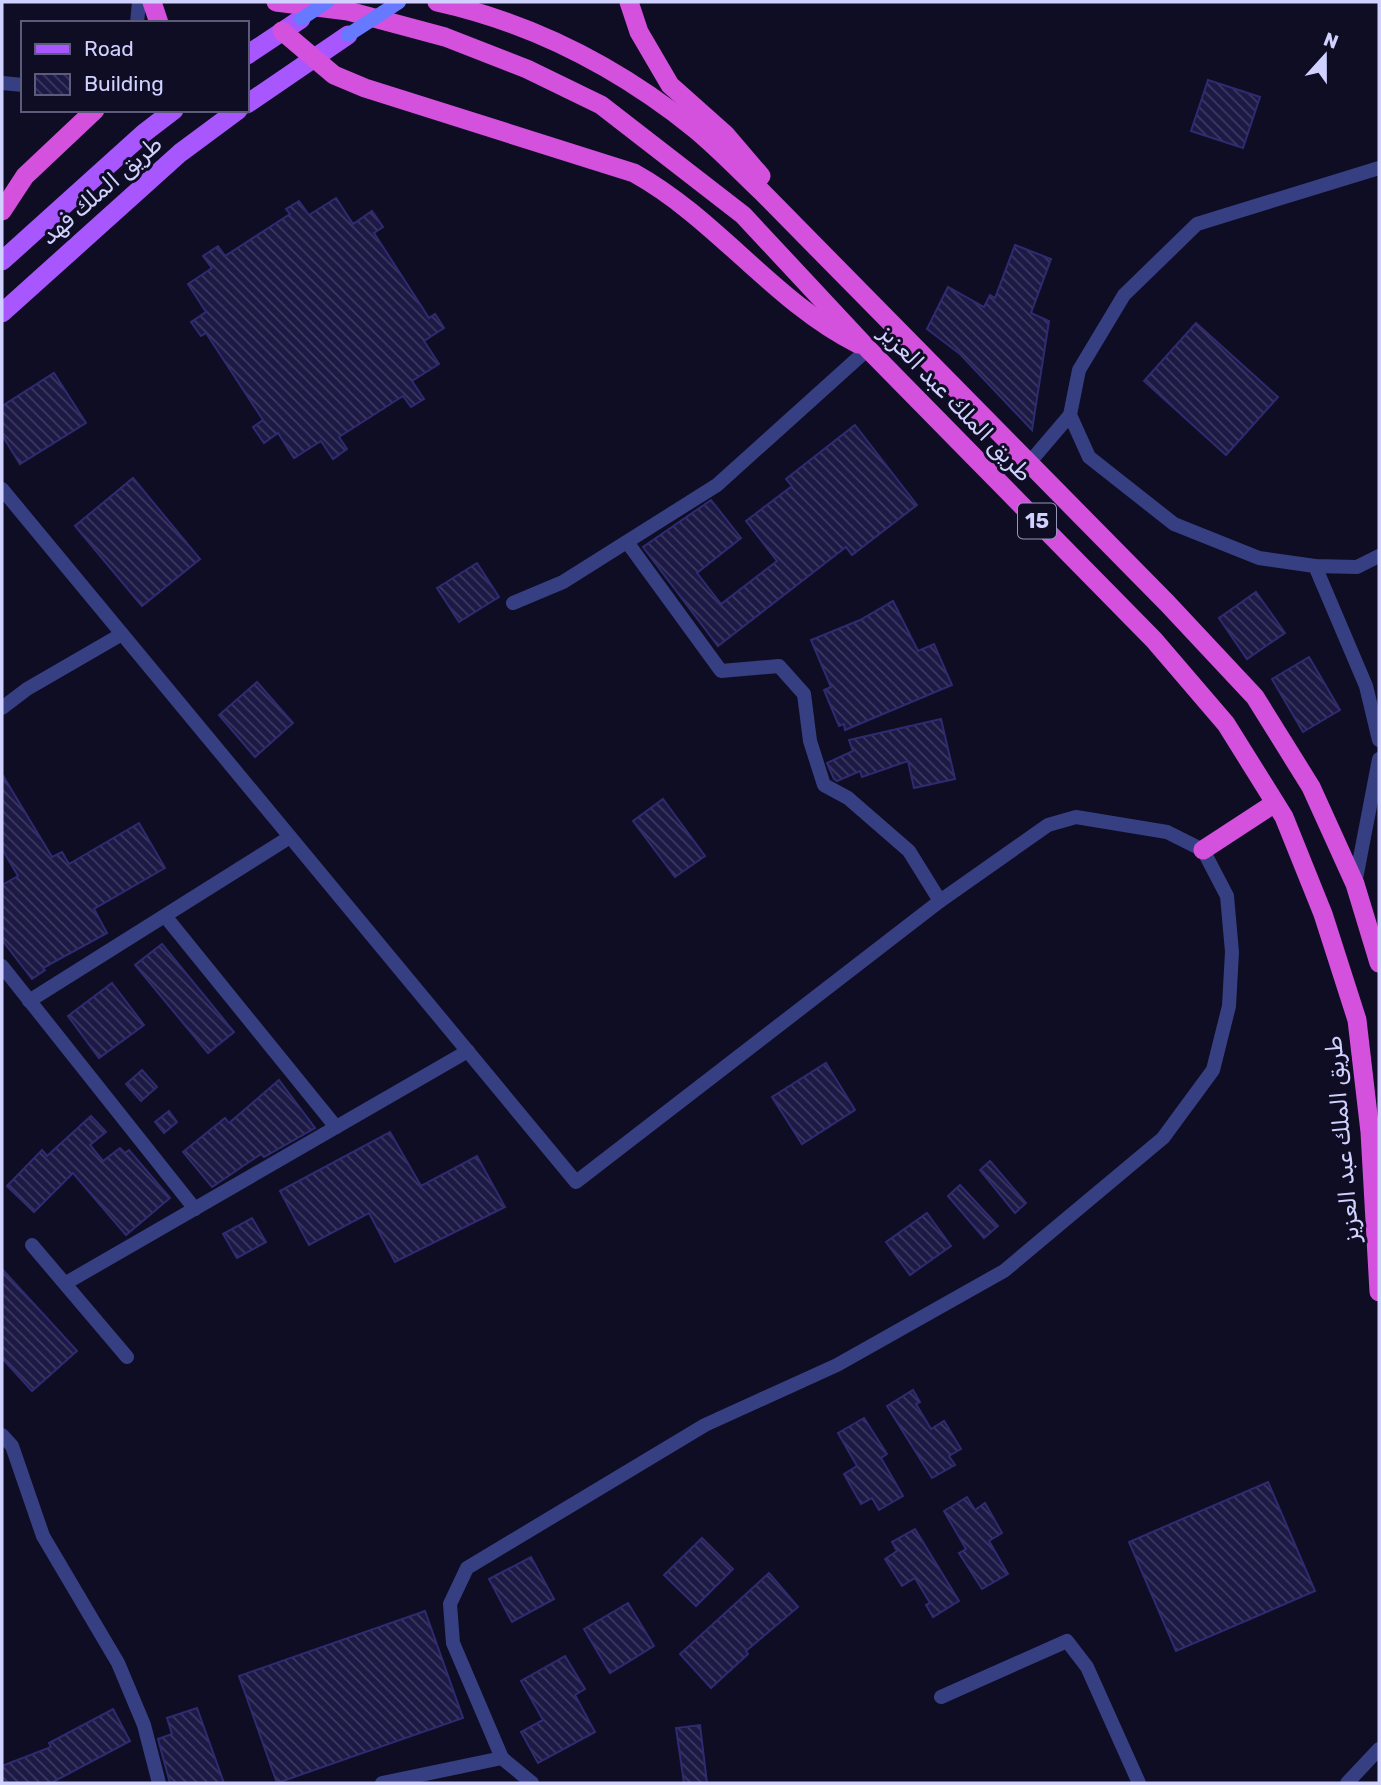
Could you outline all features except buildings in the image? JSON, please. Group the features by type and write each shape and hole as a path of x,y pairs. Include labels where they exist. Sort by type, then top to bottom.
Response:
{"highway":[{"path":"152,2 158,21"},
{"name":"طريق الملك عبد العزيز","path":"276,2 348,10 445,37 527,69 601,105 743,215 868,349 1154,639 1226,724 1275,803 1323,914 1357,1020 1370,1132 1379,1292"},
{"name":"طريق الملك عبد العزيز","path":"437,2 540,34 620,74 696,130 868,299 1029,463 1255,697 1311,787 1355,884 1379,963"},
{"path":"629,2 639,33 670,85 725,134 868,299"},
{"path":"282,31 334,75 365,88 634,173 669,192 823,327 868,349"},
{"path":"2,211 25,176 93,112"},
{"path":"1203,850 1275,803"}],"main road":[{"path":"248,54 327,2"},
{"path":"248,103 399,2"},
{"name":"طريق الملك فهد","path":"2,261 144,132 171,112"},
{"name":"طريق الملك فهد","path":"2,313 180,153 235,112"}],"street":[{"path":"137,21 139,2"},
{"path":"2,82 21,85"},
{"path":"1029,463 1069,415 1079,370 1124,295 1197,224 1379,168"},
{"path":"513,603 563,582 717,485 868,349"},
{"path":"1069,415 1089,457 1174,524 1259,558 1315,566 1357,567 1379,556"},
{"path":"2,489 576,1182 940,901 1048,825 1076,817 1167,832 1203,850 1227,896 1232,952 1229,1006 1213,1070 1163,1138 1004,1270 837,1365 705,1425 467,1568 450,1604 453,1643 502,1758 533,1783"},
{"path":"627,541 721,671 779,666 804,694 810,741 824,785 848,798 909,851 940,901"},
{"path":"1315,566 1366,686 1379,740"},
{"path":"2,708 27,689 122,634"},
{"path":"1355,884 1379,759"},
{"path":"29,1001 290,837"},
{"path":"165,916 336,1127"},
{"path":"2,966 195,1209"},
{"path":"66,1283 468,1051"},
{"path":"33,1245 127,1357"},
{"path":"2,1436 12,1446 43,1536 118,1663 144,1726 159,1783"},
{"path":"941,1697 1067,1641 1087,1667 1139,1783"},
{"path":"1347,1783 1379,1749"},
{"path":"382,1783 502,1758"}]}
